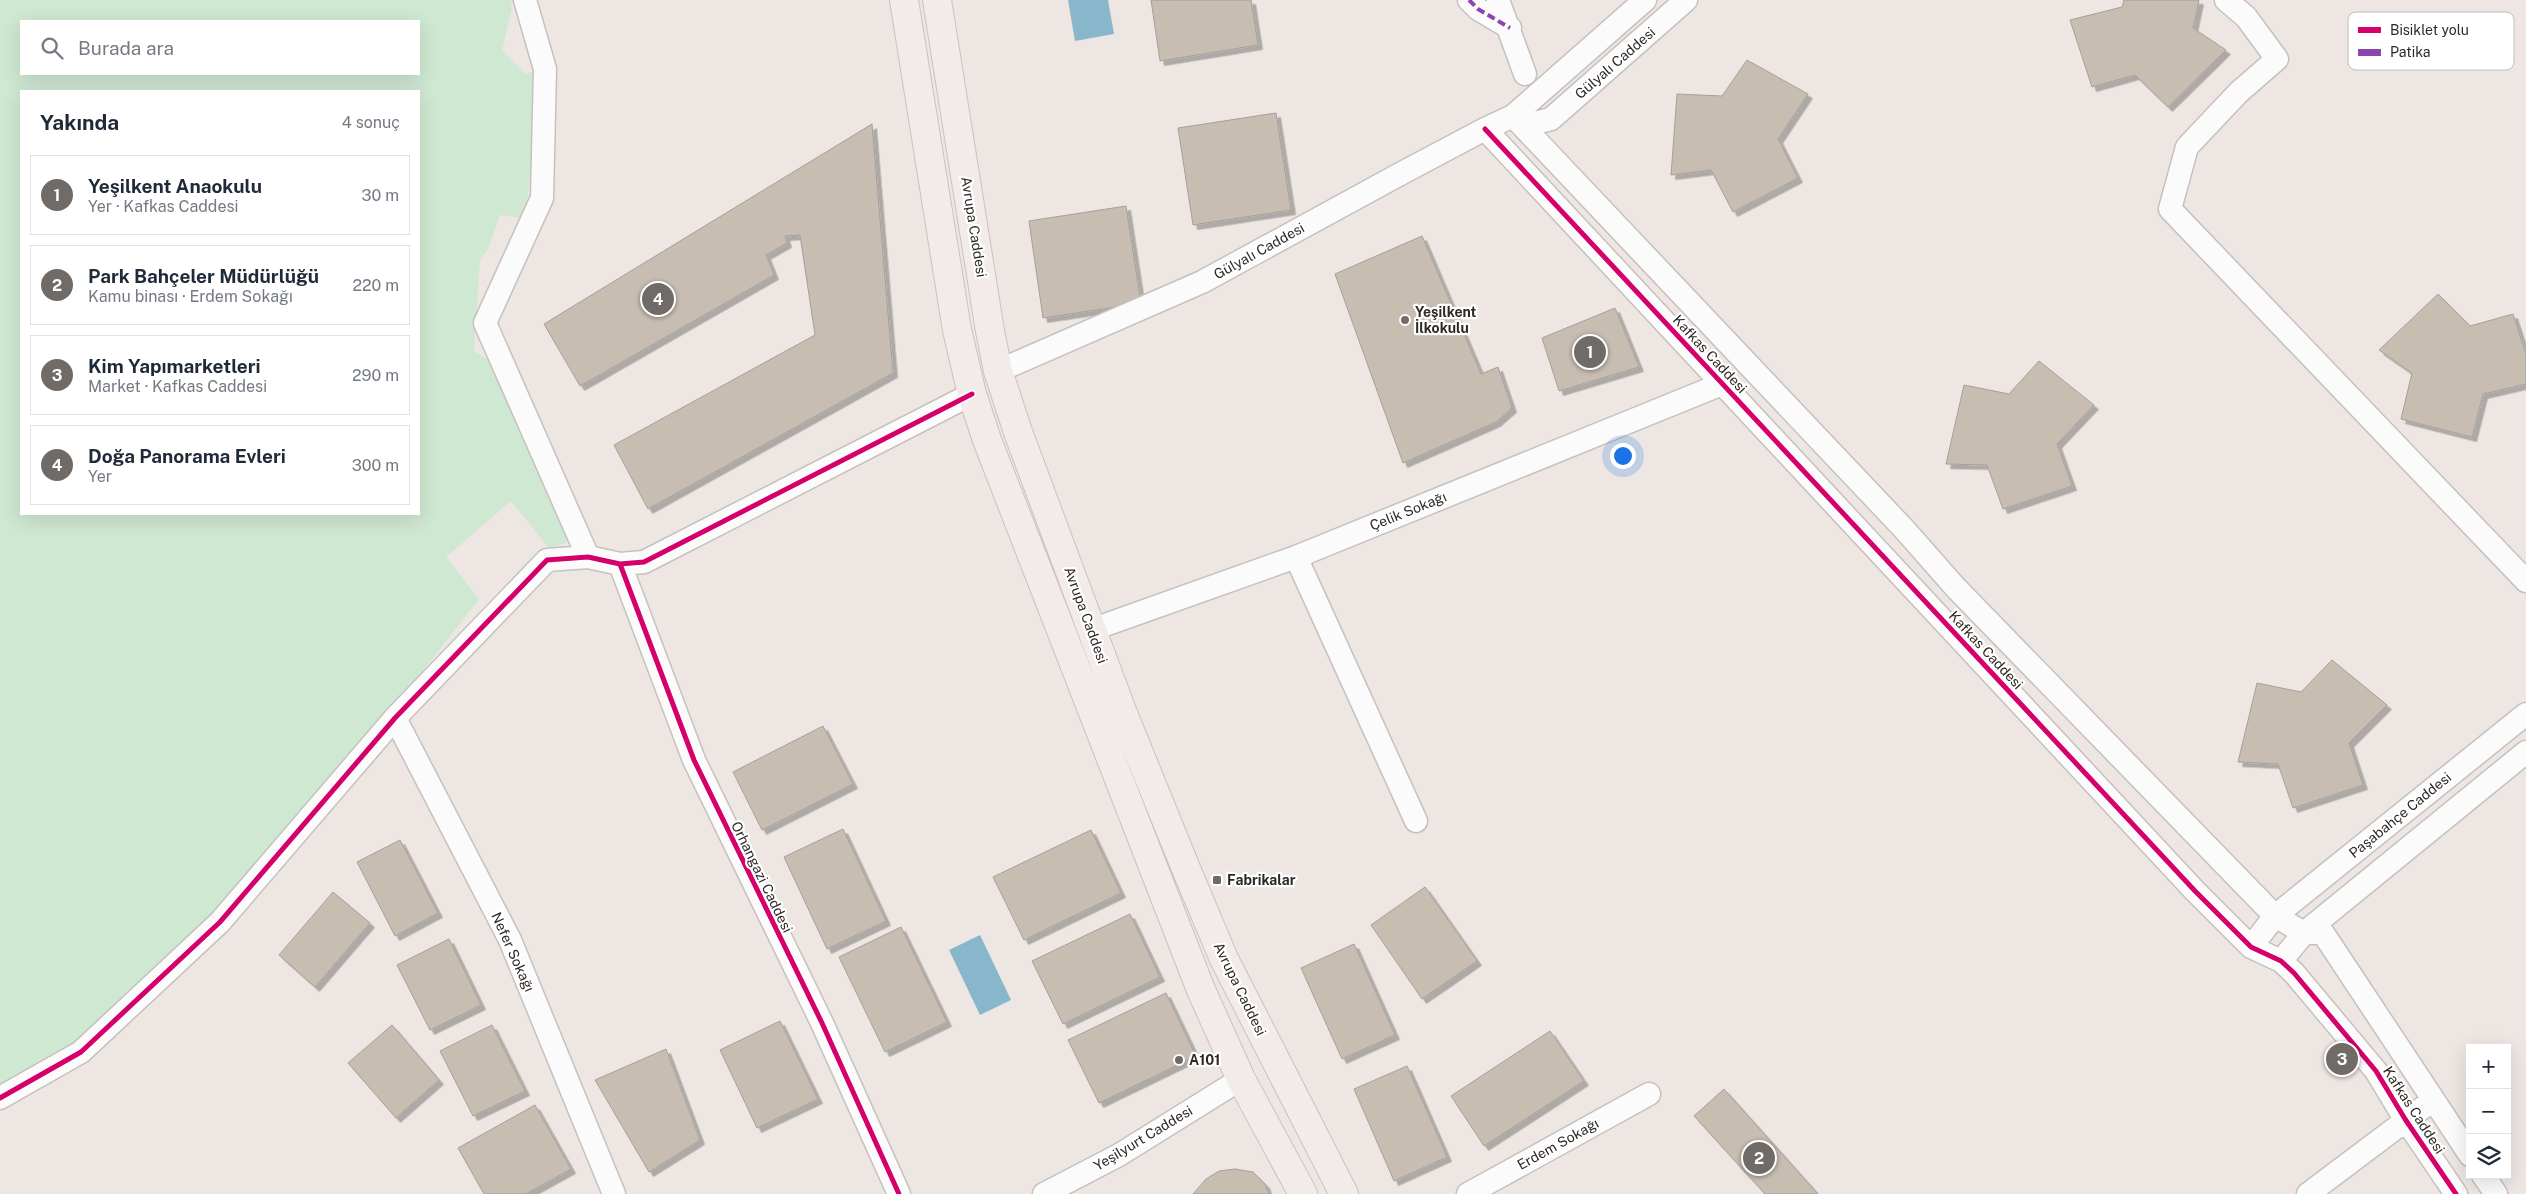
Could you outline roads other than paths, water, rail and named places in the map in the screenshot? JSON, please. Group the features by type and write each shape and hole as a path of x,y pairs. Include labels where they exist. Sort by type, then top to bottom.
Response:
{"main road":[{"name":"Avrupa Caddesi","path":"904,0 957,330 972,394 987,440 1201,990 1242,1078 1299,1189"},
{"name":"Avrupa Caddesi","path":"937,0 998,371 1018,432 1122,711 1224,959 1344,1194"}],"street":[{"path":"526,0 545,69 542,198 485,323 522,412 588,557"},
{"path":"1469,0 1478,9 1510,28"},
{"path":"1498,0 1510,28 1525,74"},
{"name":"Gülyalı Caddesi","path":"998,371 1202,282 1485,128 1513,116 1645,0"},
{"name":"Gülyalı Caddesi","path":"1513,116 1535,123 1551,119 1686,0"},
{"path":"2226,0 2246,17 2277,59 2239,92 2187,147 2170,209 2526,581"},
{"name":"Kafkas Caddesi","path":"1513,116 1904,530 1956,588 2275,916 2304,932 2323,933 2466,1149"},
{"name":"Kafkas Caddesi","path":"1485,128 1722,384 2250,947 2281,960 2294,973 2376,1071 2405,1119 2456,1194"},
{"name":"Çelik Sokağı","path":"1091,630 1296,557 1722,384"},
{"path":"0,1098 82,1052 220,922 395,718 547,560 588,557 620,564 644,562 671,550 972,394"},
{"path":"1296,557 1416,821"},
{"name":"Orhangazi Caddesi","path":"620,564 694,760 822,1022 899,1194"},
{"name":"Paşabahçe Caddesi","path":"2250,947 2275,916 2526,714"},
{"name":"Nefer Sokağı","path":"395,718 510,940 614,1194"},
{"path":"2281,960 2304,932 2526,752"},
{"name":"Yeşilyurt Caddesi","path":"1044,1194 1119,1154 1242,1078"},
{"name":"Erdem Sokağı","path":"1468,1194 1649,1094"},
{"path":"2308,1194 2405,1119 2433,1100"},
{"path":"2486,1179 2496,1194"}],"water":[{"path":"1068,0 1108,0 1114,34 1075,41"},
{"path":"980,935 1011,1000 980,1015 949,950"}],"place":[{"name":"Doğa Panorama Evleri","path":"658,299"},
{"name":"Yeşilkent İlkokulu","path":"1405,320"},
{"name":"Yeşilkent Anaokulu","path":"1590,352"},
{"name":"Fabrikalar","path":"1217,880"},
{"name":"Kim Yapımarketleri","path":"2342,1059"},
{"name":"A101","path":"1179,1060"},
{"name":"Park Bahçeler Müdürlüğü","path":"1759,1158"}]}
